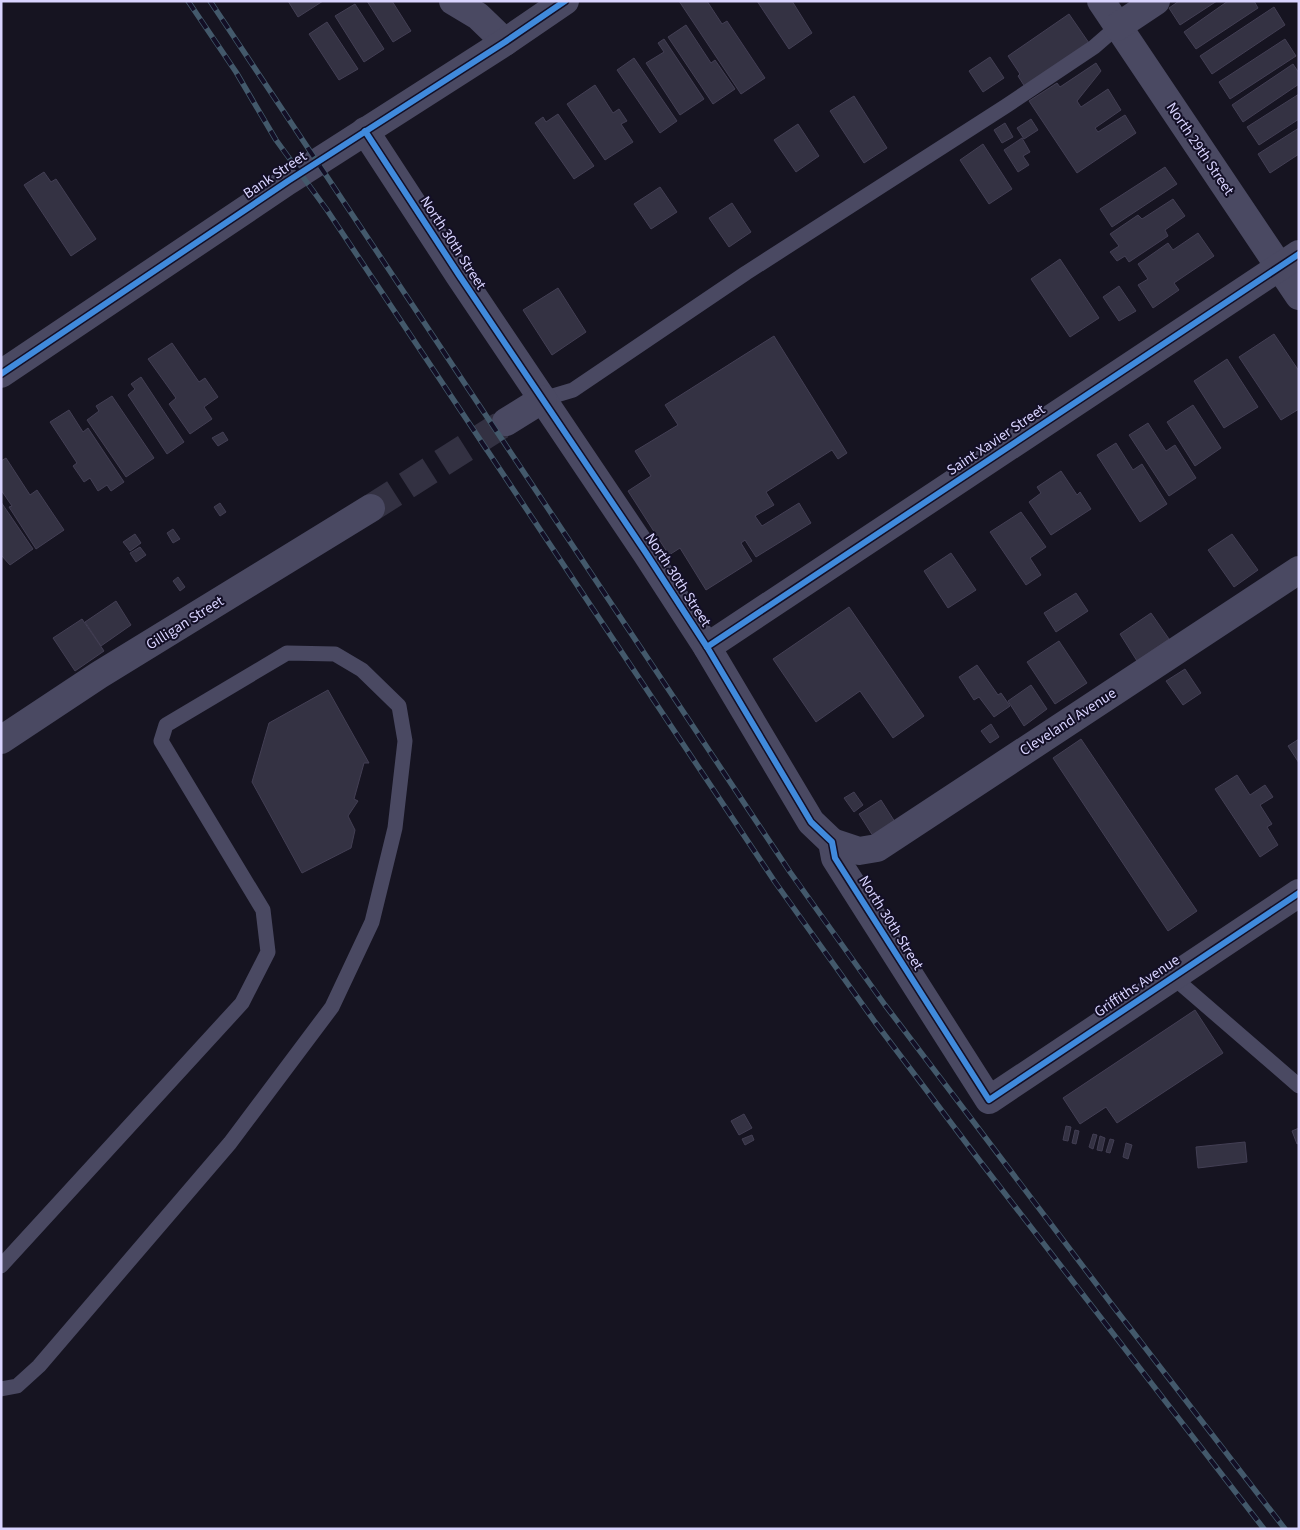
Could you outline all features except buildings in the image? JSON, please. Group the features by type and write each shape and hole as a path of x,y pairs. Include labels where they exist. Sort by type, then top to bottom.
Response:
{"street":[{"path":"453,1 478,16 505,42"},
{"name":"Bank Street","path":"1,374 288,181 505,42 565,1"},
{"name":"North 29th Street","path":"1101,1 1118,27 1289,260 1299,296"},
{"path":"1118,27 1156,1"},
{"name":"North 30th Street","path":"365,132 707,647 811,822 832,842 835,858 988,1100"},
{"name":"Saint Xavier Street","path":"707,647 1289,260"},
{"path":"506,422 543,399"},
{"name":"Gilligan Street","path":"1,740 99,676 371,508"},
{"name":"Cleveland Avenue","path":"832,842 859,851 877,848 1299,570"},
{"name":"Griffiths Avenue","path":"988,1100 1299,892"}],"lane":[{"path":"543,399 573,390 746,273 1006,106 1094,47 1118,27"},
{"path":"1,1266 242,1003 268,952 263,910 161,741 166,725 287,653 336,654 362,670 399,706 405,741 395,828 372,922 332,1007 230,1143 39,1366 17,1386 1,1389"},
{"path":"1173,977 1299,1086"}],"tunnel":[{"path":"371,508 506,422"}],"railway":[{"path":"188,1 236,72 276,140 327,210 775,882 875,1022 976,1156 1264,1529"},
{"path":"210,1 790,872 885,1005 1285,1529"}],"cycle path":[{"path":"1,374 288,181 505,42 565,1"},
{"path":"365,131 707,647 811,822 832,842 835,858 989,1100 1299,893"},
{"path":"707,647 1299,254"}]}
